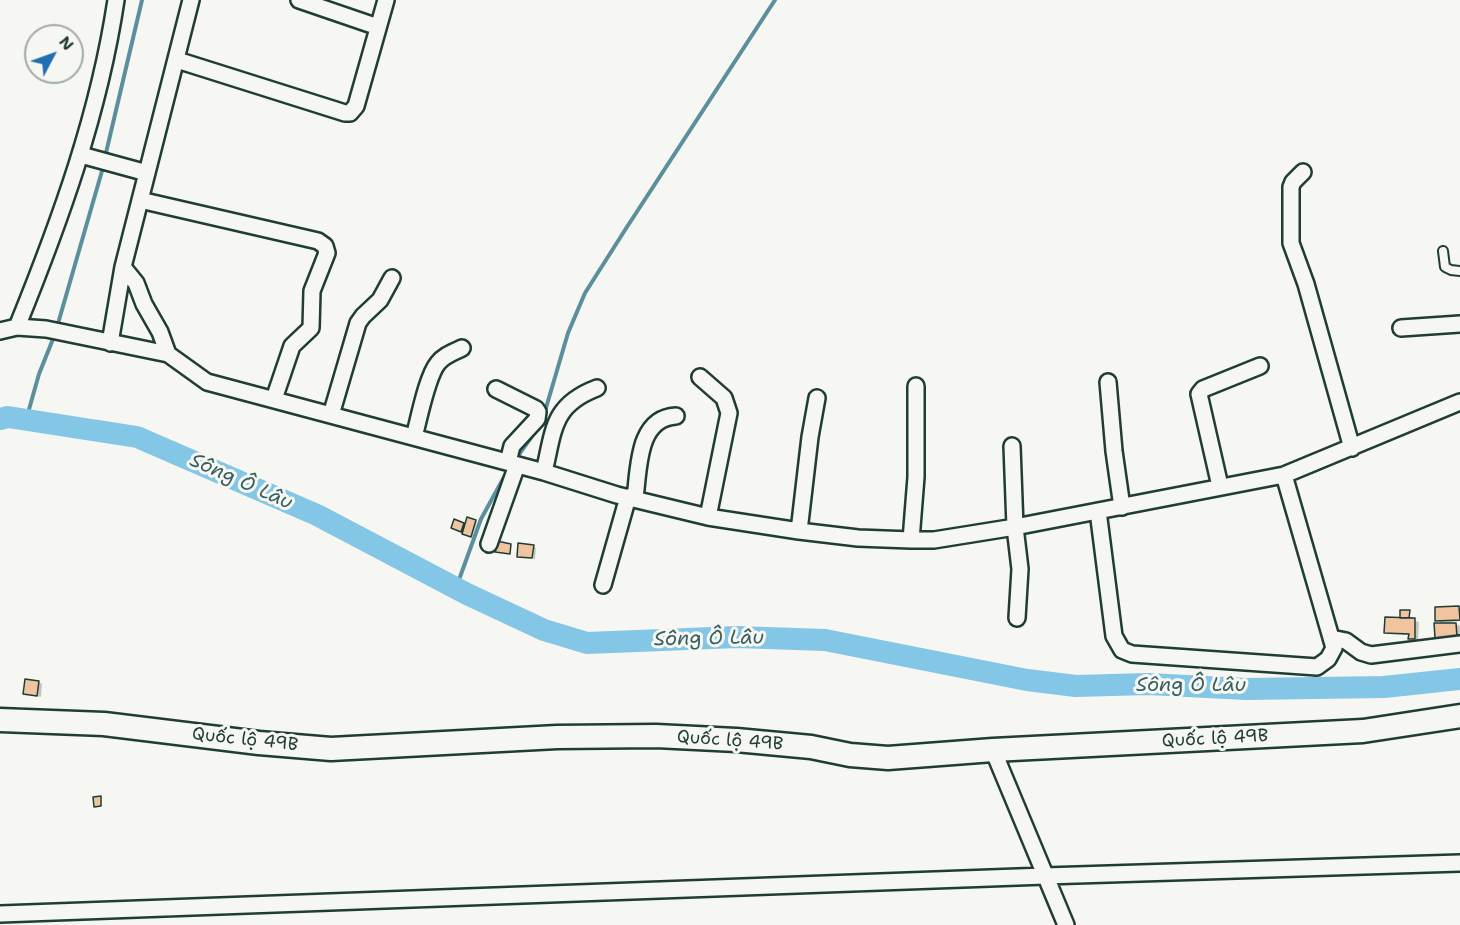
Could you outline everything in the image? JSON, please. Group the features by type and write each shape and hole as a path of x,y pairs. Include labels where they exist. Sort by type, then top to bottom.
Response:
{"main road":[{"name":"Quốc lộ 49B","path":"0,720 104,724 259,743 331,749 557,737 656,736 812,747 850,755 888,758 993,750 1363,731 1460,716"}],"street":[{"path":"17,327 87,157 116,0"},
{"path":"110,343 123,267 191,0"},
{"path":"299,0 378,27"},
{"path":"177,60 350,113 356,106 386,0"},
{"path":"87,157 147,173"},
{"path":"1303,172 1291,187 1291,243 1306,284 1352,448"},
{"path":"140,200 318,241 325,246 327,253 312,291 311,328 292,346 274,399"},
{"path":"123,267 135,283 160,332 168,354"},
{"path":"332,415 358,323 378,303 392,278"},
{"path":"1401,328 1460,324"},
{"path":"0,331 17,327 46,329 168,354 207,382 512,463 631,498 708,517 858,538 934,540 1122,507 1284,475 1460,402"},
{"path":"414,437 437,363 462,348"},
{"path":"1220,486 1198,394 1203,388 1260,366"},
{"path":"700,377 723,398 729,413 708,517"},
{"path":"1108,382 1122,507"},
{"path":"911,540 916,477 916,386"},
{"path":"544,472 562,411 576,397 597,388"},
{"path":"489,544 512,463 512,446 537,419 538,412 496,389"},
{"path":"799,531 817,398"},
{"path":"603,585 631,498 646,434 659,420 676,416"},
{"path":"1012,446 1020,569 1017,618"},
{"path":"1098,511 1114,636 1117,644 1127,652 1317,667 1332,654 1334,648 1284,475"},
{"path":"1331,638 1346,641 1361,652 1371,655 1460,645"},
{"path":"993,750 1066,925"},
{"path":"0,914 1460,863"}],"lane":[{"path":"1443,251 1445,267 1460,271"}],"building":[{"path":"467,517 476,520 471,537 462,534"},
{"path":"454,519 464,523 461,532 451,528"},
{"path":"497,541 511,544 510,554 495,552"},
{"path":"518,543 534,545 532,558 517,557"},
{"path":"1459,606 1460,620 1435,621 1435,607"},
{"path":"1400,610 1410,610 1409,618 1400,618"},
{"path":"1385,617 1415,618 1415,639 1408,639 1409,634 1384,633"},
{"path":"1434,623 1456,623 1457,637 1435,638"},
{"path":"25,679 39,681 37,696 23,694"},
{"path":"101,796 101,806 94,807 93,797"}],"waterway":[{"path":"105,157 142,0"},
{"path":"543,418 568,333 585,293 775,0"},
{"path":"57,327 104,164"},
{"path":"26,420 39,374 55,334"},
{"name":"Sông Ô Lâu","path":"0,419 8,417 137,437 317,515 467,594 544,630 587,643 737,637 825,640 1027,680 1076,686 1148,684 1246,689 1384,687 1460,679"},
{"path":"515,460 535,432"},
{"path":"456,588 481,519 509,468"}]}
